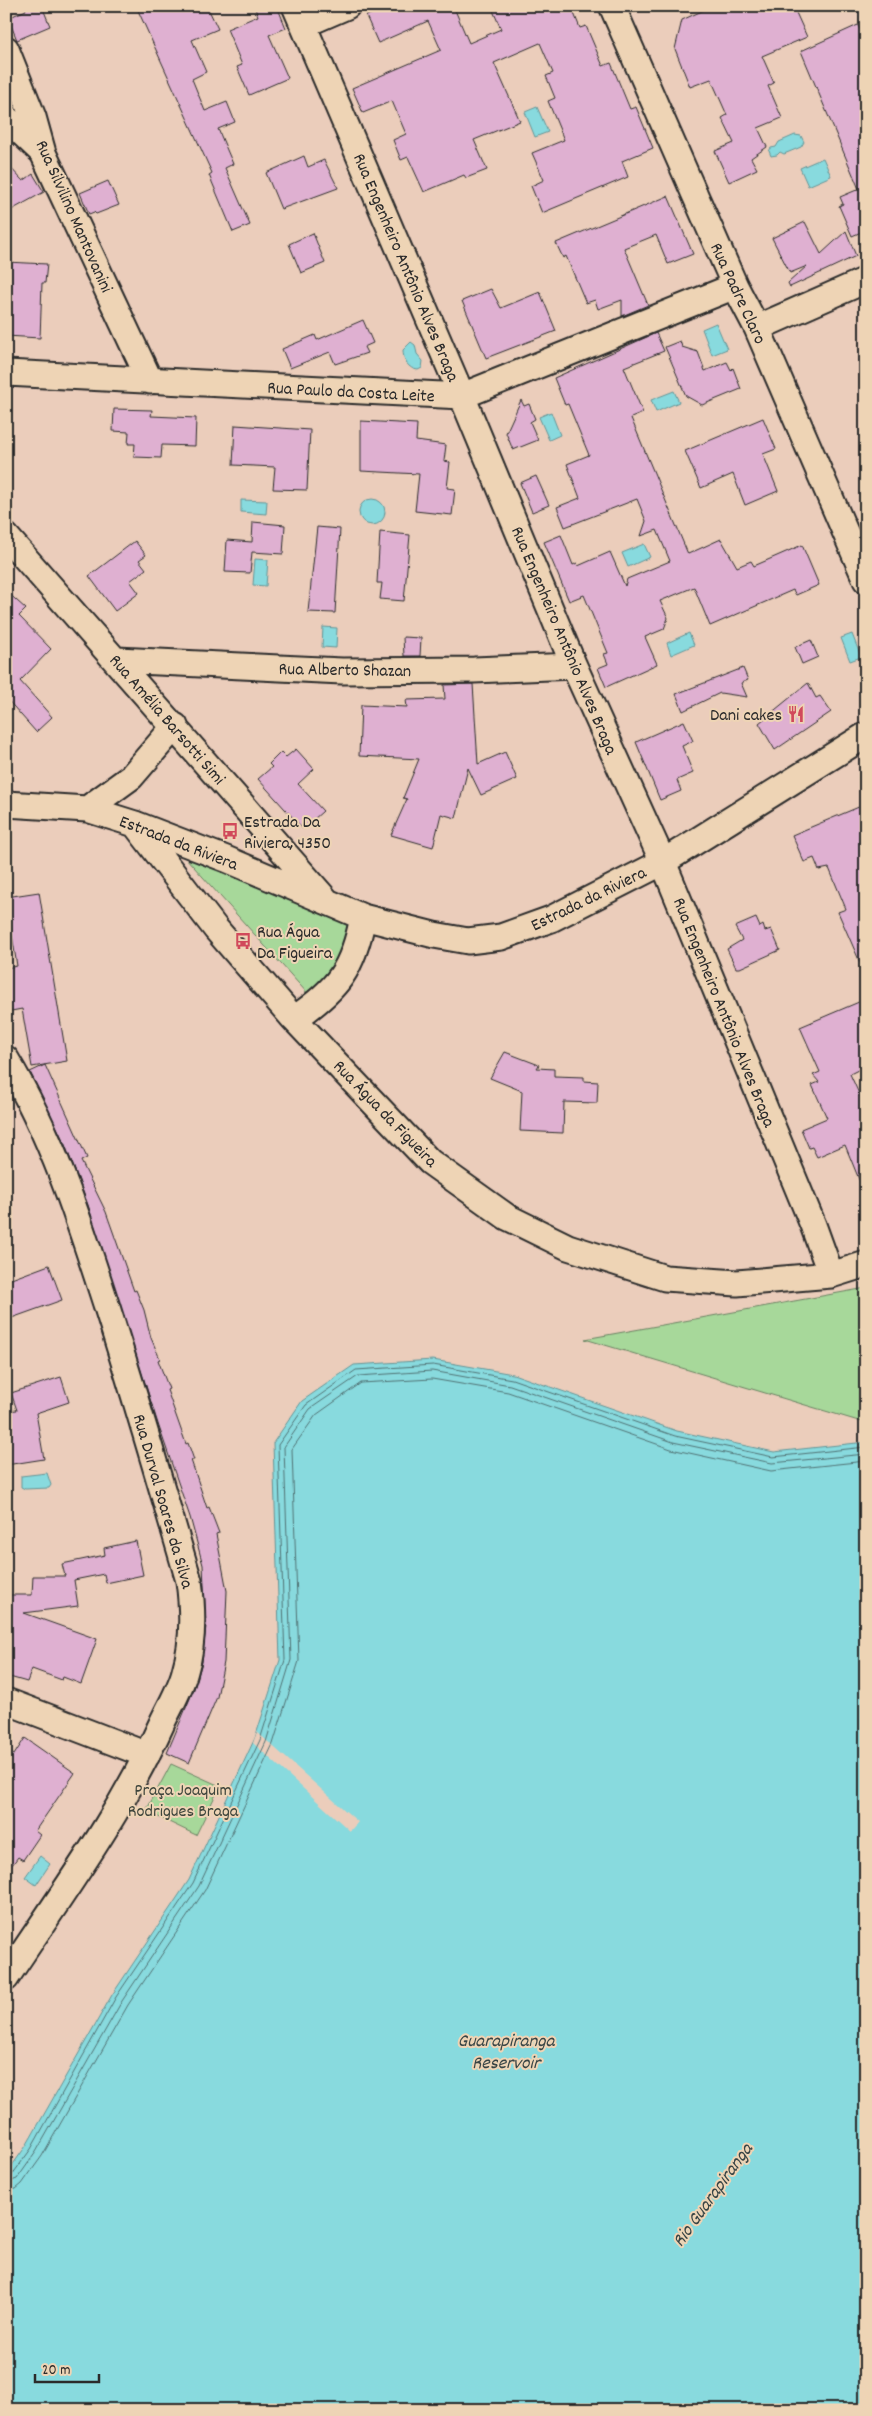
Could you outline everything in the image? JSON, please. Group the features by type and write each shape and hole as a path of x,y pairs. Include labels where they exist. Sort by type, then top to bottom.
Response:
{"street":[{"path":"299,15 347,6"},
{"name":"Rua Padre Claro","path":"612,6 734,286 757,328 866,580"},
{"name":"Rua Engenheiro Antônio Alves Braga","path":"299,15 462,396 574,666 663,862 809,1216 831,1275"},
{"name":"Rua Silvilino Mantovanini","path":"6,49 33,117 43,153 150,382"},
{"path":"6,118 43,153"},
{"path":"757,328 866,280"},
{"name":"Rua Paulo da Costa Leite","path":"6,372 150,382 462,396 734,286"},
{"name":"Rua Amélia Barsotti Simi","path":"6,536 175,726 328,903"},
{"name":"Rua Alberto Shazan","path":"117,660 342,671 474,670 574,666"},
{"name":"Estrada da Riviera","path":"87,809 131,777 175,726"},
{"name":"Estrada da Riviera","path":"6,804 87,809 135,824 226,859 363,917 434,936 468,941 501,937 552,919 663,862 866,735"},
{"name":"Rua Água da Figueira","path":"135,824 216,929 294,1019 430,1162 507,1217 568,1247 665,1278 737,1282 831,1275 866,1264"},
{"path":"294,1019 321,1001 343,975 357,946 363,917"},
{"name":"Rua Durval Soares da Silva","path":"6,1058 51,1146 72,1197 132,1388 189,1581 192,1619 185,1672 148,1754 110,1821 6,1978"},
{"path":"6,1702 148,1754"}],"green space":[{"path":"176,847 358,922 333,974 308,994"},
{"path":"866,1288 866,1421 862,1422 585,1339"},
{"name":"Praça Joaquim Rodrigues Braga","path":"171,1764 220,1786 196,1835 146,1811"}],"water":[{"path":"537,107 548,132 535,137 525,112"},
{"path":"795,135 801,136 804,142 801,147 784,154 780,152 777,155 771,156 769,151 771,148 776,147 779,142"},
{"path":"823,158 831,176 808,186 800,168"},
{"path":"716,323 727,349 712,355 702,329"},
{"path":"411,342 415,345 417,354 423,361 422,368 418,370 409,366 404,357 403,350"},
{"path":"674,391 679,402 656,412 651,400"},
{"path":"551,412 560,435 549,440 539,417"},
{"path":"372,499 381,503 385,512 381,521 372,525 363,521 359,512 363,503"},
{"path":"241,500 267,501 266,514 241,512"},
{"path":"644,544 650,557 628,567 622,553"},
{"path":"255,559 268,560 266,586 253,585"},
{"path":"323,627 337,628 336,648 322,647"},
{"path":"689,633 694,645 671,655 667,643"},
{"path":"852,634 861,657 850,661 841,638"},
{"name":"Guarapiranga Reservoir","path":"433,1360 513,1374 677,1431 774,1452 866,1442 866,2410 6,2410 6,2174 26,2146 112,1995 189,1880 255,1738 280,1660 273,1443 302,1401 354,1365"},
{"path":"47,1473 51,1485 49,1488 25,1489 21,1487 21,1476"},
{"path":"40,1856 50,1864 36,1885 25,1877"}],"pier":[{"path":"257,1732 358,1822 350,1831 253,1743"}],"building":[{"path":"24,6 42,6 50,26 17,40 8,18 26,10"},
{"path":"136,6 207,6 218,29 192,40 206,72 192,79 205,111 227,102 235,122 218,129 233,164 225,168 250,225 233,232 209,175 212,173"},
{"path":"254,6 277,6 286,28 269,35 288,78 249,95 237,67 242,65 227,29 258,16"},
{"path":"389,6 463,6 455,10 469,43 501,29 491,6 571,6 580,28 586,26 603,66 611,63 630,109 636,107 653,148 622,161 628,177 542,213 531,186 544,180 532,153 564,140 548,101 555,98 546,76 553,73 540,43 494,63 520,121 474,140 487,170 466,178 464,175 424,192 408,157 401,160 393,140 406,134 392,101 363,113 352,88 441,50 428,21 378,43 366,16"},
{"path":"713,6 793,6 807,37 762,56 774,83 768,86 782,118 758,128 767,147 751,158 757,169 729,182 715,151 734,143 722,118 727,115 711,79 690,87 675,49 682,20"},
{"path":"858,25 866,43 866,88 861,91 866,103 866,230 852,236 839,206 843,204 840,197 859,189 801,51"},
{"path":"304,156 308,167 324,160 338,188 281,209 266,173"},
{"path":"6,163 23,181 33,174 44,192 6,213"},
{"path":"108,181 119,205 96,214 94,212 89,214 80,193"},
{"path":"668,196 693,254 668,264 656,235 624,248 648,305 622,316 622,300 598,309 595,300 586,303 566,256 563,258 556,243"},
{"path":"805,222 821,254 846,231 856,256 790,287 788,283 807,266 790,273 772,238"},
{"path":"313,233 325,263 301,273 289,244"},
{"path":"6,262 47,264 45,283 42,283 40,338 6,336"},
{"path":"491,289 501,308 540,292 556,331 486,358 462,301"},
{"path":"363,320 373,343 364,347 367,353 335,364 330,352 290,368 282,349 315,335 317,340"},
{"path":"656,333 664,351 624,367 643,413 631,418 688,554 721,539 737,567 751,561 754,566 802,545 819,585 796,595 793,590 710,626 694,587 660,601 668,618 664,629 645,637 657,664 606,687 598,668 608,664 604,654 608,653 584,595 569,601 544,542 561,535 573,565 577,563 578,566 610,552 625,586 627,579 670,561 657,530 641,536 646,521 637,499 565,527 557,507 580,498 567,464 589,455 568,404 565,405 554,378"},
{"path":"680,341 682,347 698,352 705,371 727,362 731,370 733,368 741,389 702,405 686,396 665,347"},
{"path":"521,400 524,406 529,404 535,419 530,422 538,440 513,450 506,433"},
{"path":"114,409 152,410 151,416 196,418 195,446 162,445 161,458 134,457 135,444 128,444 129,432 113,431"},
{"path":"763,418 776,449 763,454 778,491 745,505 733,474 701,488 685,451"},
{"path":"361,421 417,424 416,441 446,445 444,461 450,462 447,488 455,489 452,515 415,511 419,474 361,471"},
{"path":"235,425 310,430 307,490 273,489 275,467 233,465"},
{"path":"536,476 549,505 532,512 520,483"},
{"path":"253,522 285,525 283,554 252,552 250,573 225,572 227,540 252,542"},
{"path":"317,527 340,529 335,613 308,612"},
{"path":"380,532 410,535 404,601 380,599 382,583 377,583"},
{"path":"135,541 146,555 139,560 146,569 130,581 139,593 115,611 89,576"},
{"path":"6,591 26,609 19,616 51,649 20,681 52,717 36,732 6,698"},
{"path":"403,637 421,638 420,656 404,656"},
{"path":"811,640 818,657 802,664 795,647"},
{"path":"743,668 748,680 741,683 747,697 720,693 683,711 676,694"},
{"path":"808,683 816,698 820,696 831,712 775,750 759,723"},
{"path":"473,684 478,764 505,752 517,779 481,795 468,768 456,818 441,814 433,847 391,835 407,799 403,798 419,759 359,756 361,705 407,707 406,700 445,699 444,685"},
{"path":"684,721 693,741 682,746 693,773 677,780 681,791 660,800 636,742"},
{"path":"296,749 314,769 298,784 323,811 303,829 258,779 272,767 269,764 281,752 286,757"},
{"path":"866,804 866,976 838,912 846,909 829,868 819,870 814,858 804,862 792,835"},
{"path":"39,892 67,1061 32,1067 22,1009 6,1012 6,968 17,966 6,897"},
{"path":"756,918 760,927 763,925 765,931 771,929 780,950 740,968 736,968 727,949 742,940 735,927"},
{"path":"866,999 866,1066 850,1074 866,1109 865,1194 845,1145 817,1157 812,1147 809,1148 801,1129 827,1118 812,1085 819,1082 813,1075 820,1072 800,1027"},
{"path":"505,1052 539,1065 537,1068 554,1069 554,1076 584,1077 584,1081 598,1082 597,1103 564,1102 563,1133 520,1131 522,1091 490,1078"},
{"path":"45,1065 87,1158 81,1161 106,1212 134,1291 136,1290 144,1310 151,1338 169,1389 167,1390 186,1444 188,1443 194,1460 191,1460 207,1508 209,1507 219,1533 216,1534 227,1591 224,1662 217,1697 189,1763 167,1753 194,1689 202,1662 206,1626 203,1565 190,1517 88,1205 64,1142 30,1072"},
{"path":"49,1265 62,1300 6,1320 6,1281"},
{"path":"61,1377 69,1402 36,1413 44,1459 6,1465 6,1411 17,1410 11,1393"},
{"path":"136,1541 143,1575 106,1583 104,1574 74,1580 78,1606 24,1613 97,1639 81,1684 63,1677 62,1680 32,1669 27,1682 6,1676 6,1595 32,1595 33,1576 65,1576 62,1564 105,1555 104,1548"},
{"path":"25,1738 75,1773 35,1831 40,1835 23,1860 18,1857 6,1873 6,1750 14,1755"}],"place":[{"name":"Dani cakes","path":"796,714"},
{"name":"Estrada Da Riviera, 4350","path":"230,831"},
{"name":"Rua Água Da Figueira","path":"243,941"}],"water label":[{"name":"Rio Guarapiranga","path":"711,2194"}]}
